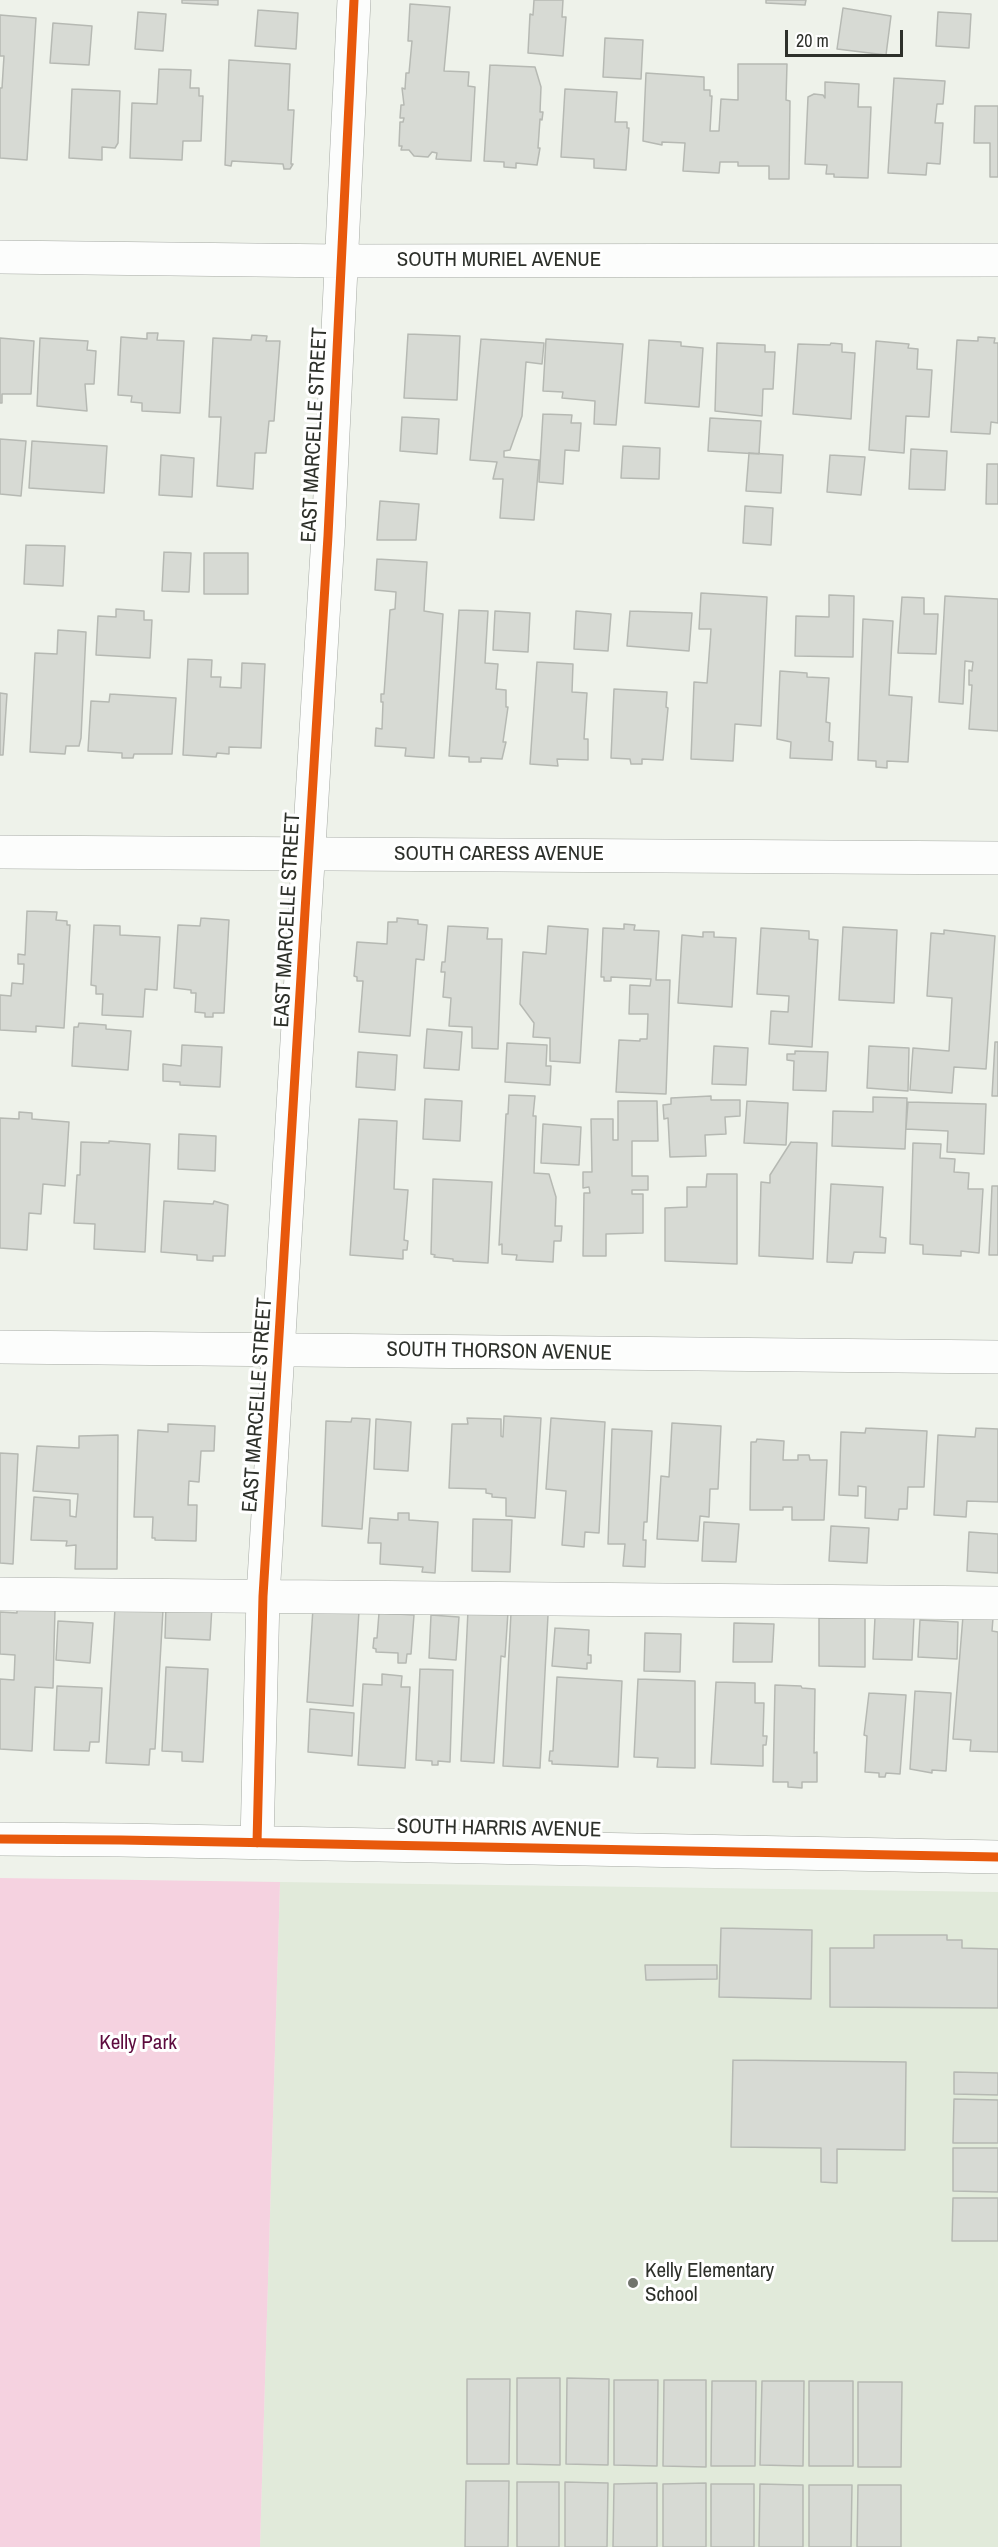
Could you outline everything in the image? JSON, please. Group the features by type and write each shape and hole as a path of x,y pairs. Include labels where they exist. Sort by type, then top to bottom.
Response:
{"street":[{"name":"EAST MARCELLE STREET","path":"257,1843 264,1596 328,548 354,0"},
{"name":"SOUTH MURIEL AVENUE","path":"0,257 340,261 998,260"},
{"name":"SOUTH CARESS AVENUE","path":"0,852 998,858"},
{"name":"SOUTH THORSON AVENUE","path":"0,1347 998,1357"},
{"path":"0,1594 998,1603"},
{"name":"SOUTH HARRIS AVENUE","path":"0,1839 998,1857"}],"shaded area":[{"name":"Kelly Elementary School","path":"280,1882 998,1892 998,2547 260,2547"}],"green space":[{"name":"Kelly Park","path":"0,1878 280,1882 260,2547 0,2547"}],"building":[{"path":"182,0 218,0 218,5 182,3"},
{"path":"534,0 563,0 562,17 566,17 563,56 528,53 530,14 533,15"},
{"path":"766,0 806,0 805,5 766,3"},
{"path":"410,4 450,7 444,71 469,72 468,86 475,87 471,161 436,159 437,153 432,152 428,157 414,156 409,150 401,150 402,146 399,146 400,122 403,122 404,118 400,118 401,105 404,105 402,88 405,89 406,73 409,73 412,41 408,41"},
{"path":"843,8 891,16 886,55 837,49"},
{"path":"258,10 298,13 296,49 255,46"},
{"path":"138,12 166,14 163,51 135,49"},
{"path":"938,12 971,14 969,48 936,46"},
{"path":"0,15 36,18 27,160 0,158 0,88 2,88 4,56 0,56"},
{"path":"53,23 92,26 89,65 50,63"},
{"path":"605,38 643,40 641,79 603,77"},
{"path":"229,60 290,64 288,110 294,110 291,164 293,164 290,169 284,169 283,164 232,161 231,166 225,165"},
{"path":"738,64 787,64 786,100 790,101 789,179 769,179 769,166 738,166 738,162 720,162 719,173 683,171 685,143 662,142 662,145 643,141 646,73 704,77 704,90 710,90 710,96 712,96 710,131 719,131 721,99 738,100"},
{"path":"490,65 535,67 541,87 540,112 543,112 542,120 540,119 538,148 540,148 537,165 516,163 516,168 504,167 504,162 484,161"},
{"path":"159,69 191,70 190,88 199,88 199,96 203,96 201,141 183,141 182,160 130,158 132,103 157,104"},
{"path":"894,78 945,81 943,104 937,104 935,123 943,123 940,164 927,163 926,175 888,173"},
{"path":"825,82 859,84 858,107 871,107 868,178 834,177 834,174 826,174 827,165 805,164 808,97 814,94 823,95 825,98"},
{"path":"72,89 120,91 118,143 115,148 102,147 102,160 69,158"},
{"path":"565,89 617,92 615,122 627,122 627,128 629,128 626,170 594,168 594,159 561,157"},
{"path":"975,106 998,106 998,177 990,177 990,143 974,143"},
{"path":"147,333 158,333 157,340 184,341 180,413 142,411 142,403 131,402 132,396 118,395 121,337 147,339"},
{"path":"408,334 460,336 457,400 404,398"},
{"path":"252,335 267,336 266,341 280,341 274,421 269,421 266,453 255,453 253,489 217,486 221,417 209,417 213,338 251,340"},
{"path":"978,337 995,338 994,343 998,343 998,423 991,422 990,434 951,432 957,340 978,341"},
{"path":"0,338 34,341 31,394 2,394 2,403 0,403"},
{"path":"40,338 88,341 87,350 96,351 94,384 85,384 87,411 37,406"},
{"path":"481,339 544,343 542,364 526,362 522,416 510,450 504,451 504,457 539,460 534,520 500,518 503,479 493,479 497,462 470,460"},
{"path":"546,339 623,344 616,425 594,424 595,401 562,398 563,392 543,391"},
{"path":"649,340 681,342 681,346 703,348 699,407 645,403"},
{"path":"876,341 909,344 908,348 918,349 917,369 932,370 929,417 906,416 904,453 869,450"},
{"path":"717,343 765,345 765,352 775,352 773,389 763,389 762,416 715,411"},
{"path":"831,343 842,344 842,352 855,353 851,419 793,414 798,344 830,345"},
{"path":"543,414 572,415 571,423 581,423 579,451 565,450 563,484 539,482"},
{"path":"402,417 439,419 437,454 400,451"},
{"path":"710,418 761,421 759,454 708,451"},
{"path":"0,439 26,441 21,496 0,494"},
{"path":"32,441 107,446 104,493 29,488"},
{"path":"623,446 660,448 659,479 621,478"},
{"path":"911,449 947,451 945,490 909,489"},
{"path":"749,453 783,455 781,493 746,491"},
{"path":"161,455 194,458 192,497 159,495"},
{"path":"830,455 865,457 861,495 827,492"},
{"path":"987,464 998,464 998,504 986,504"},
{"path":"380,501 419,504 416,540 377,540"},
{"path":"745,506 773,508 771,545 743,543"},
{"path":"26,545 65,546 63,586 24,584"},
{"path":"164,552 191,553 189,592 162,591"},
{"path":"204,553 248,553 248,594 204,594"},
{"path":"377,559 427,562 424,611 443,614 434,758 405,756 406,748 375,746 376,728 382,729 381,694 384,694 390,610 395,609 396,592 375,590"},
{"path":"701,593 767,597 761,726 735,724 733,761 691,759 694,682 707,683 711,629 699,629"},
{"path":"829,595 854,596 853,657 795,656 796,616 829,617"},
{"path":"945,596 998,599 998,731 969,729 972,685 969,685 969,670 972,671 973,662 965,661 963,704 939,702"},
{"path":"902,597 924,598 924,614 938,614 936,654 898,653"},
{"path":"116,609 144,611 144,620 152,620 150,658 96,655 98,616 116,617"},
{"path":"459,610 488,611 485,663 498,664 496,689 506,690 506,707 508,707 503,742 506,742 502,759 481,758 481,762 469,762 469,757 449,756"},
{"path":"495,611 530,613 528,652 493,650"},
{"path":"576,611 611,614 608,651 574,649"},
{"path":"630,611 692,613 689,651 627,646"},
{"path":"863,619 893,621 889,695 912,697 908,762 887,761 887,768 876,767 876,761 858,760"},
{"path":"58,630 86,632 81,738 79,746 66,746 65,754 30,752 35,653 57,654"},
{"path":"188,659 212,660 211,677 221,677 220,687 241,688 242,663 265,664 261,748 229,747 229,754 217,753 216,757 183,755"},
{"path":"537,662 573,664 572,692 587,693 584,739 588,739 588,760 557,759 558,766 530,764"},
{"path":"780,671 807,673 807,677 829,678 826,722 830,723 829,741 833,742 832,760 790,758 791,742 777,739"},
{"path":"614,689 667,692 666,707 668,708 663,760 642,759 642,764 631,764 630,759 611,758"},
{"path":"0,693 7,694 3,755 0,755"},
{"path":"110,694 176,698 172,754 134,754 133,758 122,758 122,753 88,751 91,701 109,702"},
{"path":"27,911 57,912 56,920 67,921 67,925 70,925 64,1028 36,1026 36,1032 0,1030 0,995 11,996 12,983 23,984 24,964 18,964 18,954 25,955"},
{"path":"201,918 229,920 224,1013 213,1013 213,1017 205,1017 205,1013 195,1012 196,993 191,993 191,990 174,988 178,925 200,926"},
{"path":"397,918 418,920 418,924 427,925 424,960 416,959 410,1036 359,1032 363,981 357,981 357,977 354,976 357,942 387,944 388,922 397,922"},
{"path":"624,924 635,925 634,930 659,931 656,980 670,980 666,1094 616,1092 619,1040 647,1039 648,1014 629,1014 630,985 650,986 651,979 611,977 611,981 604,981 604,977 601,977 603,928 624,929"},
{"path":"94,925 120,926 120,935 160,937 157,990 145,989 143,1017 102,1015 103,994 96,994 96,986 91,985"},
{"path":"448,926 488,928 487,939 502,939 498,1049 472,1048 472,1027 449,1026 451,998 443,997 445,972 441,972 442,962 445,962"},
{"path":"548,926 588,929 580,1063 550,1061 550,1038 533,1037 534,1023 520,1004 523,952 546,954"},
{"path":"843,927 897,930 894,1003 839,1000"},
{"path":"761,928 809,931 809,939 818,940 812,1047 769,1044 771,1011 788,1012 789,996 757,994"},
{"path":"944,930 995,936 986,1069 954,1067 952,1093 910,1090 913,1048 949,1051 952,998 927,996 931,933 944,934"},
{"path":"703,932 714,932 714,937 736,938 732,1007 678,1003 682,935 703,937"},
{"path":"79,1023 106,1025 106,1029 131,1031 128,1070 72,1066 74,1027 78,1027"},
{"path":"427,1029 462,1032 459,1070 424,1068"},
{"path":"995,1042 998,1042 998,1096 992,1096"},
{"path":"507,1043 547,1045 546,1066 551,1066 550,1085 505,1082"},
{"path":"182,1045 222,1047 220,1087 180,1085 180,1082 163,1081 163,1064 181,1066"},
{"path":"714,1046 748,1048 746,1085 712,1084"},
{"path":"869,1046 909,1048 908,1091 867,1088"},
{"path":"795,1051 828,1052 826,1091 793,1090 794,1061 787,1060 787,1054 795,1054"},
{"path":"358,1052 397,1055 395,1090 356,1087"},
{"path":"509,1095 535,1096 534,1173 549,1174 556,1197 555,1226 562,1226 561,1241 554,1241 553,1262 516,1260 517,1255 502,1254 502,1244 499,1245"},
{"path":"711,1096 711,1100 740,1100 740,1116 725,1117 726,1134 705,1135 706,1156 670,1157 668,1118 664,1119 663,1105 671,1104 671,1098"},
{"path":"873,1097 907,1098 905,1149 832,1146 833,1111 873,1112"},
{"path":"425,1099 462,1101 460,1141 423,1139"},
{"path":"618,1101 657,1101 658,1141 632,1141 632,1176 648,1176 648,1190 632,1190 632,1194 643,1194 643,1233 606,1234 606,1256 583,1256 584,1193 590,1193 589,1187 583,1188 583,1172 592,1172 591,1119 613,1119 613,1140 618,1140"},
{"path":"747,1101 788,1103 786,1145 744,1143"},
{"path":"908,1102 986,1104 984,1154 947,1152 948,1131 906,1129"},
{"path":"19,1112 32,1113 32,1119 69,1122 65,1186 43,1184 41,1214 29,1213 27,1250 0,1248 0,1118 19,1119"},
{"path":"359,1119 397,1121 394,1189 408,1190 404,1240 408,1241 407,1250 403,1250 403,1259 350,1255"},
{"path":"543,1124 581,1127 579,1165 541,1163"},
{"path":"179,1134 216,1136 215,1171 178,1169"},
{"path":"109,1141 150,1144 145,1252 94,1249 95,1224 74,1223 77,1175 80,1175 81,1142 109,1143"},
{"path":"791,1142 817,1143 813,1259 759,1256 761,1182 770,1183 770,1175"},
{"path":"913,1143 941,1144 940,1158 955,1159 954,1172 969,1173 968,1189 983,1189 979,1253 961,1251 961,1256 923,1254 923,1245 910,1244"},
{"path":"707,1174 737,1174 737,1264 665,1261 665,1208 687,1207 687,1187 706,1187"},
{"path":"433,1179 492,1182 488,1263 453,1261 453,1259 434,1257 435,1255 431,1254"},
{"path":"831,1184 883,1187 880,1237 886,1238 885,1253 854,1252 852,1263 827,1262"},
{"path":"992,1186 998,1186 998,1255 989,1255"},
{"path":"164,1201 213,1204 214,1201 228,1205 225,1256 213,1256 213,1261 197,1260 197,1255 161,1252"},
{"path":"504,1416 541,1418 535,1518 506,1516 506,1498 492,1497 492,1494 486,1493 486,1489 449,1488 452,1424 468,1424 467,1418 501,1419 501,1436 503,1437"},
{"path":"352,1418 370,1419 362,1529 322,1526 326,1421 351,1422"},
{"path":"551,1418 605,1422 599,1533 585,1532 584,1547 562,1545 566,1491 546,1489"},
{"path":"376,1419 411,1422 408,1471 374,1469"},
{"path":"672,1423 721,1426 718,1489 710,1489 709,1517 700,1516 698,1541 657,1539 661,1476 669,1477"},
{"path":"168,1424 215,1426 214,1451 201,1451 199,1482 189,1481 188,1505 197,1505 196,1541 155,1540 152,1538 153,1517 134,1517 138,1430 168,1432"},
{"path":"866,1428 927,1431 924,1487 908,1487 907,1509 899,1509 898,1520 865,1518 866,1487 858,1486 858,1496 839,1495 841,1432 865,1433"},
{"path":"976,1428 998,1429 998,1502 967,1501 966,1517 934,1515 938,1435 975,1437"},
{"path":"612,1429 652,1431 647,1522 644,1522 643,1540 646,1540 645,1567 623,1566 625,1544 608,1544"},
{"path":"118,1435 117,1569 75,1569 76,1545 66,1546 67,1541 31,1540 34,1497 70,1500 70,1516 76,1517 78,1494 33,1491 37,1446 79,1448 79,1436"},
{"path":"757,1439 784,1441 783,1460 798,1460 798,1455 809,1455 810,1460 827,1460 824,1520 792,1520 792,1507 783,1507 783,1510 750,1510 751,1442 756,1442"},
{"path":"0,1453 18,1454 13,1564 0,1563"},
{"path":"398,1513 409,1513 409,1520 438,1522 435,1573 422,1572 423,1567 380,1564 381,1543 368,1543 370,1518 398,1520"},
{"path":"473,1519 512,1520 510,1572 472,1571"},
{"path":"704,1522 739,1524 736,1562 702,1561"},
{"path":"831,1526 869,1528 867,1563 829,1561"},
{"path":"969,1532 998,1534 998,1573 967,1571"},
{"path":"166,1605 212,1606 210,1640 165,1638"},
{"path":"17,1607 55,1609 53,1688 35,1687 32,1751 0,1749 0,1679 14,1680 15,1655 0,1654 0,1612 17,1613"},
{"path":"115,1608 163,1610 155,1749 150,1749 149,1765 106,1763"},
{"path":"313,1608 359,1611 353,1706 307,1702"},
{"path":"468,1610 508,1612 505,1657 501,1656 494,1763 461,1761"},
{"path":"379,1613 414,1615 411,1654 407,1654 406,1663 398,1663 398,1653 376,1652 373,1648 374,1638 377,1638"},
{"path":"511,1613 548,1615 540,1768 503,1766"},
{"path":"431,1615 459,1617 456,1660 429,1658"},
{"path":"963,1616 993,1618 992,1631 998,1632 998,1752 970,1751 971,1740 953,1739"},
{"path":"875,1617 914,1618 912,1660 873,1659"},
{"path":"819,1618 865,1618 865,1667 819,1666"},
{"path":"920,1620 958,1622 957,1659 918,1657"},
{"path":"58,1621 93,1623 90,1663 56,1660"},
{"path":"734,1623 774,1624 772,1662 733,1662"},
{"path":"555,1628 589,1630 588,1655 591,1655 591,1663 587,1663 587,1669 552,1666"},
{"path":"645,1633 681,1634 680,1672 644,1671"},
{"path":"166,1667 208,1669 203,1762 182,1761 182,1752 162,1751"},
{"path":"420,1669 453,1670 450,1762 438,1761 438,1765 432,1765 432,1761 416,1760"},
{"path":"382,1674 402,1676 401,1687 410,1687 405,1768 358,1765 363,1684 382,1685"},
{"path":"557,1677 622,1681 618,1767 552,1764 552,1761 549,1761 550,1751 553,1751"},
{"path":"638,1679 695,1681 695,1768 657,1767 658,1758 634,1757"},
{"path":"716,1682 755,1683 755,1703 764,1703 763,1736 767,1736 766,1745 763,1745 763,1766 711,1764"},
{"path":"775,1685 815,1689 814,1753 817,1752 817,1782 802,1782 802,1788 788,1787 788,1782 773,1782"},
{"path":"57,1686 102,1688 99,1742 90,1742 89,1751 54,1750"},
{"path":"915,1691 951,1693 946,1771 932,1770 932,1773 910,1769"},
{"path":"869,1693 906,1695 900,1774 886,1773 885,1777 879,1777 879,1773 865,1772 867,1736 864,1735"},
{"path":"310,1709 354,1713 352,1756 308,1752"},
{"path":"721,1928 812,1930 811,1999 719,1997"},
{"path":"874,1935 947,1935 947,1940 962,1940 962,1948 998,1949 998,2008 830,2007 830,1948 874,1948"},
{"path":"645,1965 717,1965 717,1979 646,1980"},
{"path":"733,2060 906,2062 905,2150 837,2149 837,2183 821,2182 821,2148 731,2147"},
{"path":"954,2072 998,2073 998,2095 954,2094"},
{"path":"954,2099 998,2100 998,2143 953,2143"},
{"path":"953,2148 998,2148 998,2192 953,2191"},
{"path":"953,2198 998,2198 998,2241 952,2241"},
{"path":"517,2378 560,2378 560,2465 517,2464"},
{"path":"567,2378 609,2379 608,2465 566,2464"},
{"path":"467,2379 510,2379 509,2464 467,2464"},
{"path":"614,2380 658,2380 657,2466 614,2465"},
{"path":"664,2380 706,2380 706,2467 663,2466"},
{"path":"712,2381 756,2381 755,2466 711,2466"},
{"path":"762,2381 804,2381 803,2466 760,2465"},
{"path":"809,2381 853,2381 853,2466 809,2466"},
{"path":"858,2382 902,2382 901,2467 858,2467"},
{"path":"466,2481 509,2481 508,2547 465,2547"},
{"path":"517,2482 559,2482 559,2547 517,2547"},
{"path":"565,2482 608,2483 607,2547 565,2547"},
{"path":"657,2483 657,2547 613,2547 614,2484"},
{"path":"706,2483 706,2547 663,2547 663,2484"},
{"path":"711,2484 754,2484 754,2547 711,2547"},
{"path":"760,2484 803,2485 803,2547 759,2547"},
{"path":"809,2485 852,2485 851,2547 809,2547"},
{"path":"858,2485 901,2485 901,2547 857,2547"}],"cycle path":[{"path":"257,1843 263,1596 328,536 354,0"},
{"path":"0,1839 998,1857"}],"place":[{"name":"Kelly Elementary School","path":"633,2283"}]}
